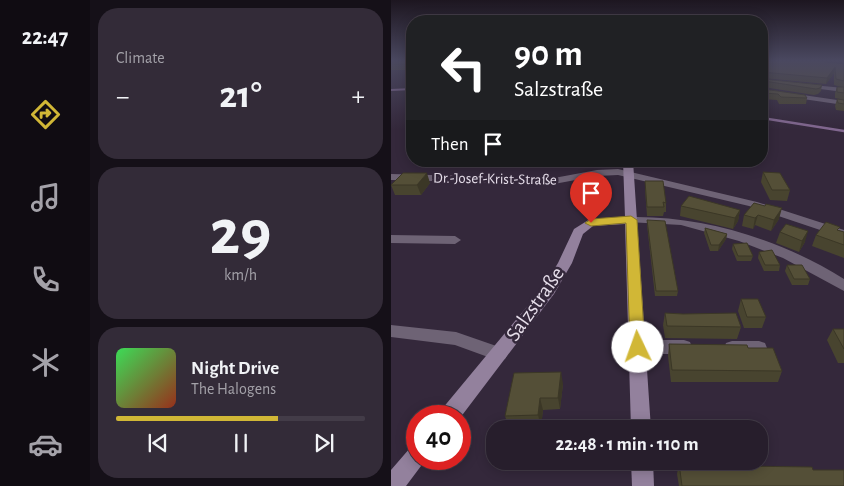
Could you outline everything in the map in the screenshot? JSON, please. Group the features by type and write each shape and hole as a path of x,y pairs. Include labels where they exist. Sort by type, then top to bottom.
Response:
{"street":[{"path":"799,85 844,90"},
{"path":"768,92 844,103"},
{"path":"628,167 641,420"},
{"name":"Dr.-Josef-Krist-Straße","path":"391,177 554,181 597,173 618,172 753,204 844,234"},
{"path":"631,220 680,221 735,237 815,268 844,286"},
{"name":"Salzstraße","path":"458,405 549,290 582,228 597,221 631,220"},
{"path":"391,239 455,240"},
{"path":"391,331 456,339 499,354"},
{"path":"638,347 759,348"},
{"path":"392,486 406,469"},
{"path":"642,470 643,486"}],"building":[{"path":"781,84 822,85 816,89"},
{"path":"837,87 844,87 844,93 837,92"},
{"path":"768,90 805,95 807,98 781,97 778,94 768,93"},
{"path":"837,99 844,100 844,104 838,103"},
{"path":"763,172 780,173 790,190 772,190"},
{"path":"403,173 427,173 417,185 391,185"},
{"path":"645,181 663,181 666,203 663,202 664,207 647,207"},
{"path":"689,196 740,210 735,218 681,206"},
{"path":"754,203 782,208 774,220 758,215 755,218 744,215"},
{"path":"647,220 665,221 678,291 656,291"},
{"path":"826,222 840,227 837,230 844,232 844,245 816,235"},
{"path":"786,224 808,231 802,241 780,232"},
{"path":"705,228 727,234 719,245 711,245"},
{"path":"747,243 753,256 738,256 733,244"},
{"path":"772,250 780,265 765,265 759,252"},
{"path":"787,265 802,265 810,279 794,279"},
{"path":"741,299 758,299 766,317 747,317"},
{"path":"665,313 736,313 741,327 667,326"},
{"path":"833,329 844,329 844,349"},
{"path":"669,344 747,345 748,348 773,348 782,371 672,370"},
{"path":"561,372 558,398 540,398 538,415 505,416 514,373"},
{"path":"768,466 844,470 844,486 682,486 680,470 768,470"}],"waterway":[{"path":"391,90 406,89"},
{"path":"768,119 844,131"}],"route":[{"path":"591,223 609,220 631,220 638,347"}]}
